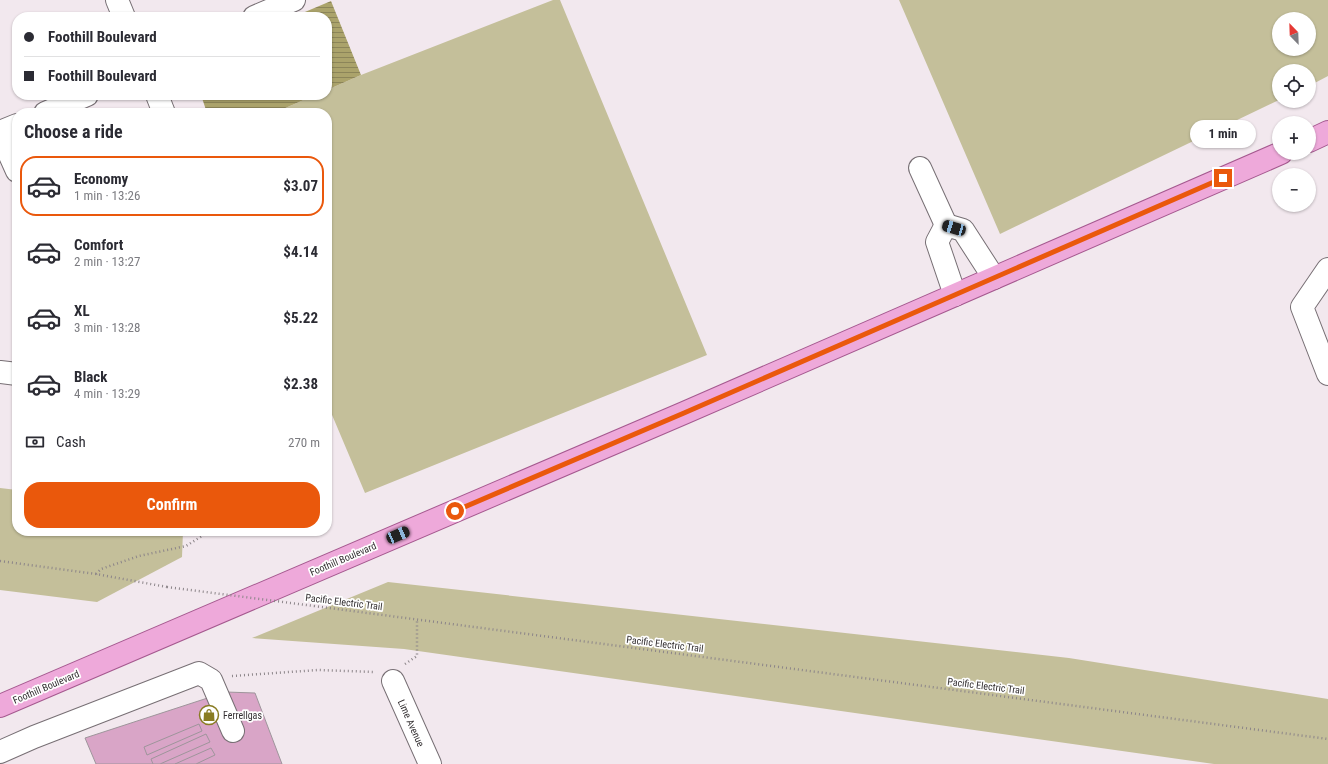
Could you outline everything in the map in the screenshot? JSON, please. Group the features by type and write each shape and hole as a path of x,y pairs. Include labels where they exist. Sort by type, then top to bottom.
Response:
{"main road":[{"path":"1316,138 1328,132"},
{"name":"Foothill Boulevard","path":"0,706 684,413 1272,157"}],"street":[{"path":"117,0 122,12"},
{"path":"263,12 282,2"},
{"path":"57,108 75,100"},
{"path":"12,127 0,133 12,160"},
{"path":"920,168 946,225 963,230 994,278"},
{"path":"946,225 937,242 956,295"},
{"path":"1328,269 1302,307 1328,374"},
{"path":"0,372 12,373"},
{"path":"0,752 34,737 199,673 211,680 233,731"},
{"name":"Lime Avenue","path":"393,681 430,764"}],"path":[{"path":"96,574 101,569 139,556 186,546 202,536"},
{"name":"Pacific Electric Trail","path":"0,561 96,574 167,587 1328,739"}],"shaded area":[{"path":"553,0 560,0 707,355 365,493 332,415 332,108 285,108 304,100 332,100 332,88"},
{"path":"899,0 1328,0 1328,76 1316,82 1316,64 1272,64 1272,103 1000,234"},
{"path":"331,1 361,75 332,88 332,12 305,12"},
{"path":"203,100 304,100 285,108 205,108"},
{"path":"0,488 12,489 12,536 183,536 182,557 97,602 0,590"},
{"path":"388,582 1069,658 1328,699 1328,764 1214,764 404,649 252,638"}],"building":[{"name":"Ferrellgas","path":"226,692 255,693 282,764 96,764 85,738"},
{"path":"199,724 202,731 147,755 144,747"},
{"path":"206,734 210,742 160,764 153,764 151,759"},
{"path":"211,748 215,755 196,764 175,764"}],"place":[{"name":"Ferrellgas","path":"209,715"}],"route":[{"path":"455,511 1223,178"}]}
